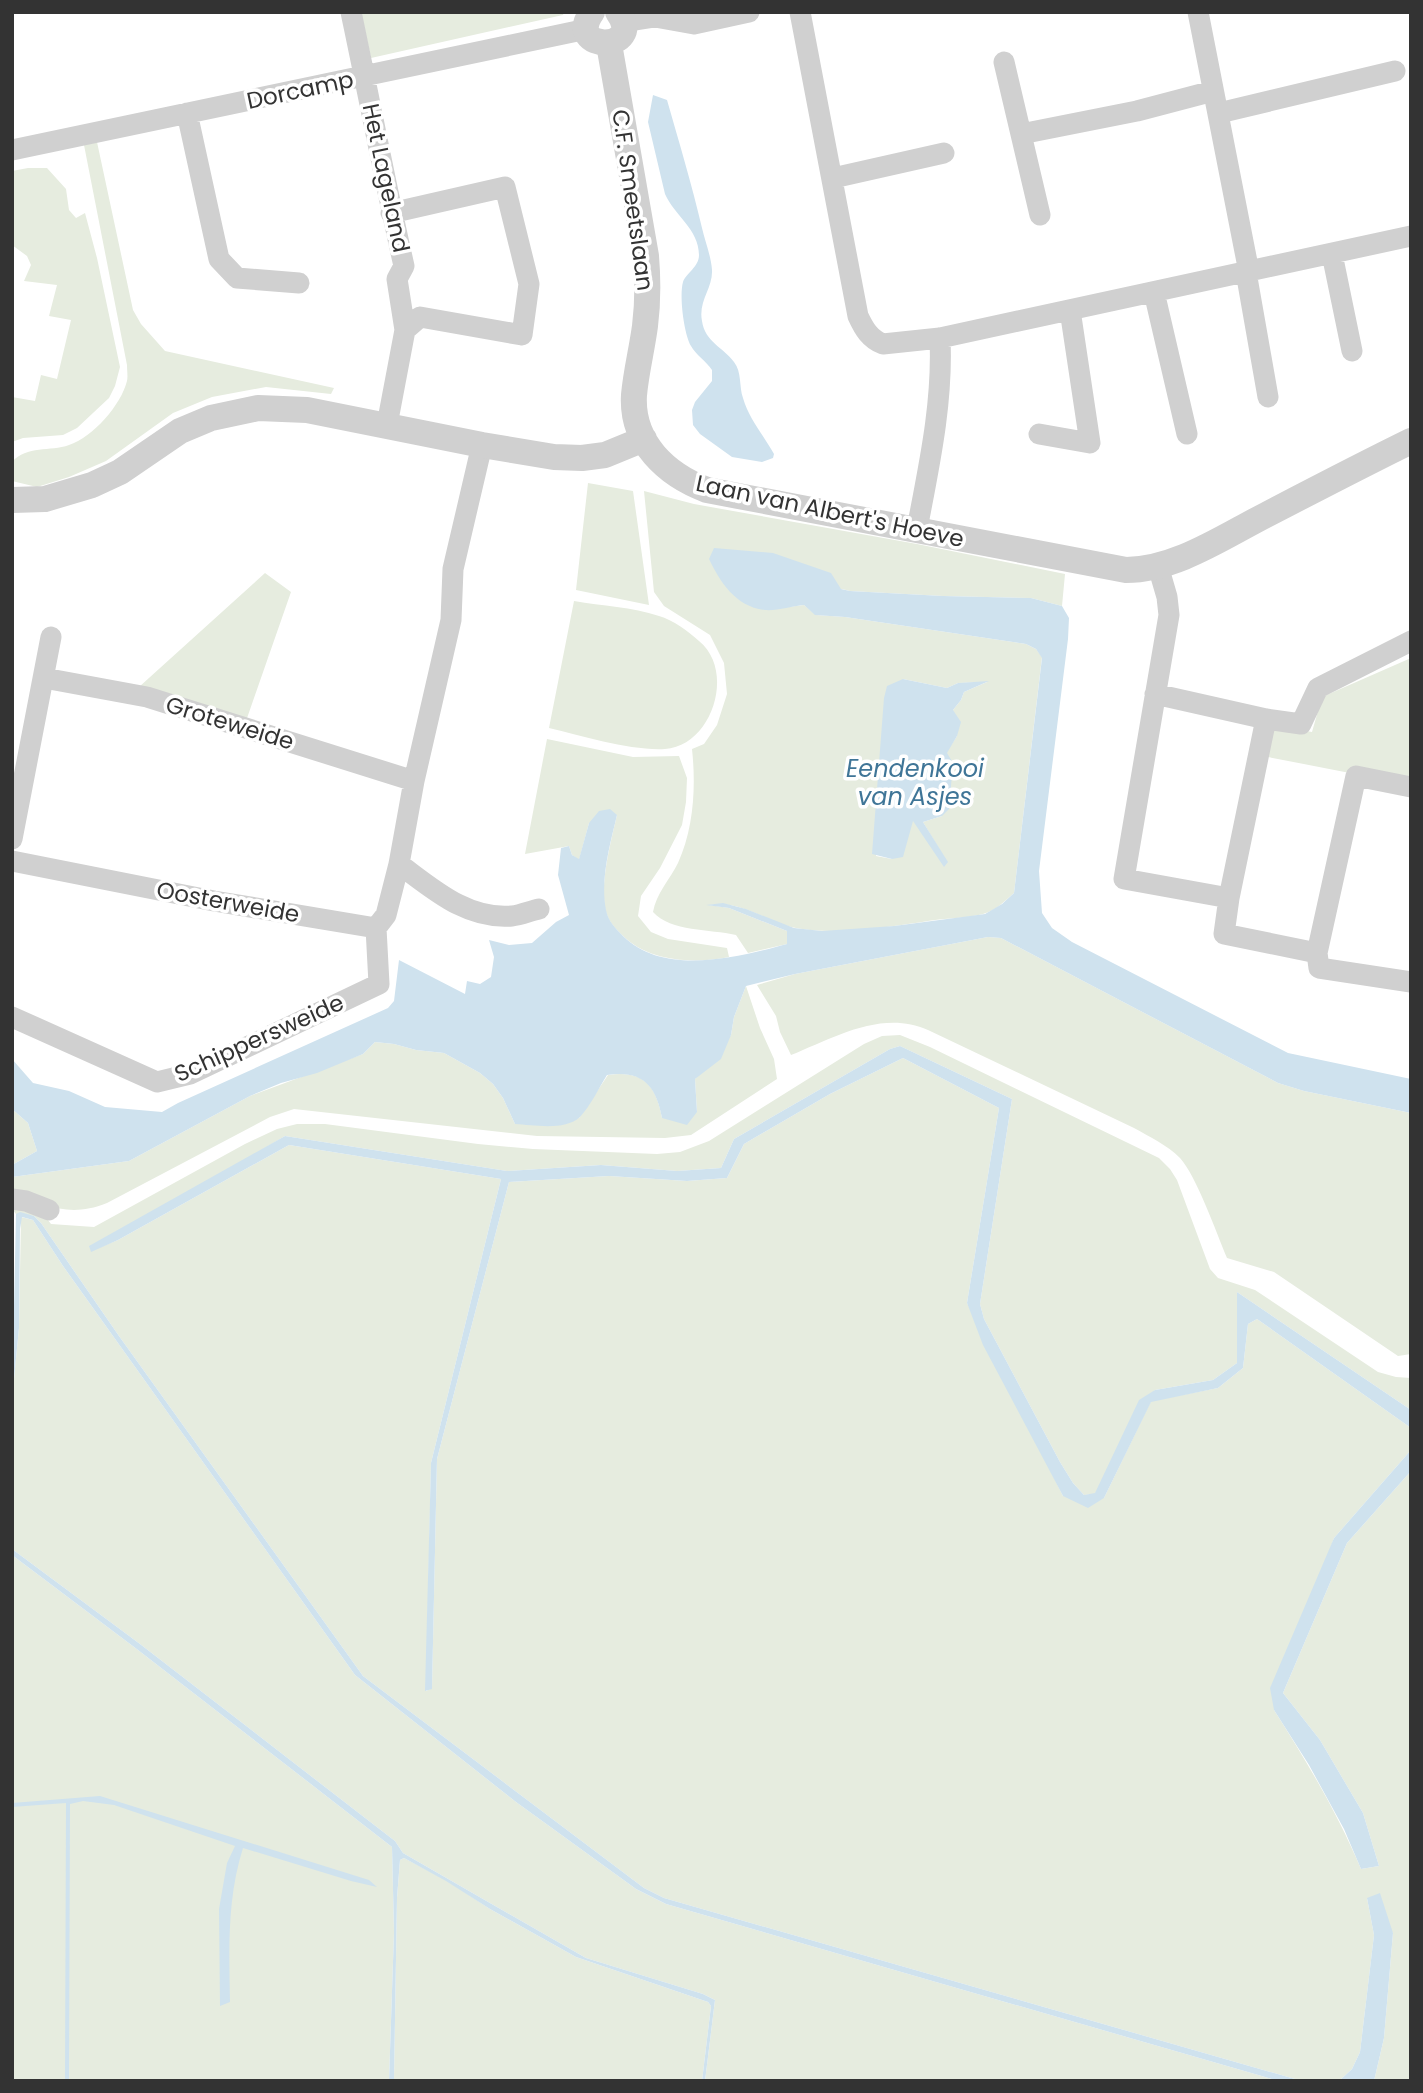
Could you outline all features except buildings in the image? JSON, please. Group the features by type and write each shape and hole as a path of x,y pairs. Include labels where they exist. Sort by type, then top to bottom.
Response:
{"street":[{"name":"Het Lageland","path":"351,12 404,266 397,279 405,330"},
{"path":"589,20 589,34 597,42 616,26 655,17 694,24 749,12"},
{"path":"800,12 858,316 863,327 876,341 883,344 940,338 1411,236"},
{"path":"1198,12 1219,113 1269,397"},
{"name":"Dorcamp","path":"12,150 365,76 589,20"},
{"name":"C.F. Smeetslaan","path":"616,26 649,284 634,397 635,412 644,439"},
{"path":"1004,62 1040,215"},
{"path":"1219,113 1395,71"},
{"path":"1021,134 1138,111 1213,91"},
{"path":"187,113 219,259 237,278 299,283"},
{"path":"833,178 944,153"},
{"path":"387,425 405,330 419,317 522,335 529,284 505,187 391,213"},
{"path":"1332,254 1352,351"},
{"path":"1154,292 1187,434"},
{"path":"1039,434 1090,443 1070,310"},
{"path":"917,529 935,431 942,373 940,338"},
{"path":"12,500 45,499 92,485 120,472 180,431 211,418 258,408 291,408 554,457 593,458 644,439"},
{"name":"Laan van Albert's Hoeve","path":"644,439 662,465 683,480 708,490 1126,570 1143,570 1158,566 1208,544 1411,441"},
{"path":"376,928 386,915 399,864 414,781 451,620 453,569 482,445"},
{"path":"1158,566 1169,615 1124,879 1229,898"},
{"path":"12,839 51,637"},
{"path":"1155,694 1266,719 1301,724 1318,688 1411,641"},
{"name":"Groteweide","path":"44,678 147,697 414,781"},
{"path":"1266,719 1224,934 1317,953"},
{"path":"1411,787 1356,776 1317,953 1319,968 1411,982"},
{"name":"Oosterweide","path":"12,861 214,901 376,928"},
{"path":"399,864 448,900 479,914 513,916 539,909"},
{"name":"Schippersweide","path":"12,1017 157,1082 190,1073 379,984 376,928"},
{"path":"12,1199 49,1210"}],"shaded area":[{"path":"361,12 564,12 563,15 371,58"},
{"path":"97,142 133,310 141,324 165,351 334,388 331,394 266,387 212,397 173,413 106,461 37,487 12,481 12,462 25,453 69,445 87,435 112,410 127,379 127,365 84,145"},
{"path":"47,168 66,189 69,210 76,218 85,213 120,367 109,398 77,428 63,435 23,438 12,442 12,397 35,401 41,375 57,379 71,320 49,316 57,285 24,281 31,265 27,256 12,245 12,171"},
{"path":"588,483 633,491 649,605 576,590"},
{"path":"644,491 694,504 1065,574 1062,606 1031,598 943,596 842,589 765,610 804,605 816,615 1026,644 1036,649 1042,657 1014,893 987,913 847,931 796,928 743,908 709,905 729,908 787,931 787,944 748,953 736,935 680,926 653,912 660,893 678,863 688,836 694,792 692,749 704,744 717,725 727,694 724,663 710,635 664,606 654,592","holes":["903,679 947,688 958,683 987,682 964,692 953,710 957,736 946,753 942,816 923,822 947,862 913,820 892,859 876,856"]},
{"path":"265,573 291,592 246,721 139,687"},
{"path":"574,601 659,616 680,626 699,641 710,654 716,670 717,688 714,705 695,735 681,745 652,749 607,742 549,728"},
{"path":"1411,658 1411,785 1268,757 1274,725 1312,732 1322,697"},
{"path":"547,739 633,757 679,756 687,778 682,825 660,868 641,896 638,916 651,932 668,939 727,948 729,957 687,960 658,956 633,944 612,925 606,912 604,890 617,815 589,823 579,860 572,855 569,846 525,854"},
{"path":"988,937 1001,938 1278,1083 1411,1113 1411,1354 1398,1356 1274,1272 1227,1258 1186,1167 1175,1153 1152,1138 911,1024 876,1024 858,1028 791,1055 776,1016 757,985 795,974"},
{"path":"746,986 774,1059 777,1079 691,1135 665,1138 537,1136 294,1109 270,1117 107,1203 94,1207 70,1210 12,1193 12,1177 129,1161 250,1096 363,1054 375,1042 444,1053 480,1073 493,1084 503,1098 515,1124 579,1118 608,1075 620,1074 638,1077 646,1082 656,1096 662,1118 697,1112 695,1079 731,1035 734,1017"},
{"path":"900,1035 1159,1158 1177,1180 1210,1269 1218,1278 1255,1290 1378,1372 1411,1378 1411,1410 1237,1292 1237,1363 1213,1380 1155,1390 1095,1494 1084,1495 1060,1462 984,1319 980,1304 1012,1099 900,1046 890,1049 734,1139 721,1168 677,1171 601,1165 507,1171 285,1136 91,1251 118,1240 289,1145 501,1179 431,1463 426,1691 432,1688 437,1459 509,1182 609,1176 687,1181 727,1178 744,1144 830,1094 903,1058 999,1108 967,1303 1063,1496 1104,1498 1151,1401 1218,1388 1243,1368 1248,1324 1257,1319 1411,1428 1411,1450 1334,1538 1274,1710 1321,1788 1361,1869 1379,1866 1363,1813 1320,1740 1283,1693 1347,1543 1411,1471 1411,2081 1374,2081 1384,2038 1393,1933 1367,1898 1374,1935 1360,2052 1352,2069 1339,2081 1295,2081 664,1898 644,1888 363,1676 41,1223 34,1216 16,1214 12,1209 42,1212 51,1224 94,1227 245,1144 277,1129 297,1124 325,1124 533,1149 657,1154 680,1152 709,1141 864,1044 882,1036"},
{"path":"12,1109 28,1123 37,1151 12,1165"},
{"path":"21,1217 33,1220 355,1675 516,1802 636,1889 666,1904 1279,2081 705,2081 715,2000 586,1958 403,1853 395,1841 12,1549 12,1399 19,1328"},
{"path":"12,1555 392,1847 394,1932 389,2081 12,2081"},
{"path":"404,1858 576,1957 708,2002 711,2006 702,2081 394,2081 397,1898 400,1860"}],"water":[{"path":"653,95 667,100 710,259 712,277 701,314 704,328 737,366 746,406 774,454 773,458 762,462 732,457 700,434 693,425 692,410 695,402 712,381 712,370 688,340 683,315 683,282 697,263 698,246 691,230 665,194 648,122"},
{"path":"714,548 773,553 831,573 841,589 850,591 1031,598 1062,606 1069,618 1068,639 1039,871 1042,913 1052,928 1072,942 1288,1053 1411,1079 1411,1113 1278,1083 1001,938 988,937 746,986 721,1059 695,1079 697,1112 687,1125 662,1118 656,1097 645,1082 630,1075 619,1074 607,1075 588,1107 574,1121 549,1126 515,1124 503,1098 493,1084 480,1073 444,1053 375,1042 363,1054 250,1096 129,1161 12,1177 12,1165 37,1151 28,1123 12,1109 12,1059 33,1083 69,1091 105,1107 162,1112 388,1008 394,1001 399,960 465,994 467,981 480,984 491,977 494,957 489,940 509,945 532,943 556,922 569,915 558,875 561,848 569,846 572,855 579,859 589,823 599,811 610,809 617,815 604,886 609,918 623,936 640,949 659,956 680,960 725,958 787,944 787,931 729,908 706,905 723,903 794,928 822,931 894,926 985,914 1002,904 1014,893 1042,658 1036,649 1026,644 845,617 815,615 804,605 770,610 755,608 737,599 718,576 709,559"},
{"name":"Eendenkooi van Asjes","path":"903,679 947,688 958,683 989,681 964,692 953,710 961,722 957,736 947,753 953,763 949,809 942,816 923,822 948,862 944,867 913,821 903,857 892,859 872,854 884,698 887,686"},
{"path":"900,1046 1012,1099 980,1304 984,1319 1060,1462 1084,1495 1095,1493 1139,1400 1155,1390 1213,1380 1237,1363 1237,1292 1411,1410 1411,1428 1257,1319 1248,1324 1243,1368 1218,1388 1151,1402 1104,1498 1088,1508 1063,1496 983,1345 967,1303 999,1108 903,1058 830,1094 744,1144 727,1178 687,1181 609,1176 509,1182 437,1459 432,1689 425,1691 431,1463 501,1179 289,1145 118,1240 91,1252 89,1246 285,1136 507,1171 601,1165 677,1171 721,1168 734,1139 890,1049"},
{"path":"20,1212 34,1216 41,1223 363,1676 644,1888 664,1898 1295,2081 1279,2081 666,1904 636,1889 516,1802 355,1675 33,1220 22,1217 19,1328 12,1399 16,1214"},
{"path":"1411,1450 1411,1471 1347,1543 1283,1693 1320,1740 1363,1813 1379,1866 1361,1869 1344,1829 1309,1765 1274,1710 1270,1688 1334,1538"},
{"path":"12,1549 395,1841 403,1853 586,1958 715,2000 705,2081 702,2081 711,2006 708,2002 576,1957 404,1858 400,1860 397,1898 394,2081 389,2081 394,1932 392,1847 12,1555"},
{"path":"100,1796 369,1880 377,1887 243,1848 232,1905 229,1944 230,2002 220,2006 219,1909 227,1863 235,1846 114,1805 83,1801 70,1804 69,2081 65,2081 66,1803 12,1807 12,1803"},
{"path":"1380,1893 1393,1933 1384,2038 1374,2081 1339,2081 1352,2069 1360,2052 1374,1935 1367,1898"}]}
